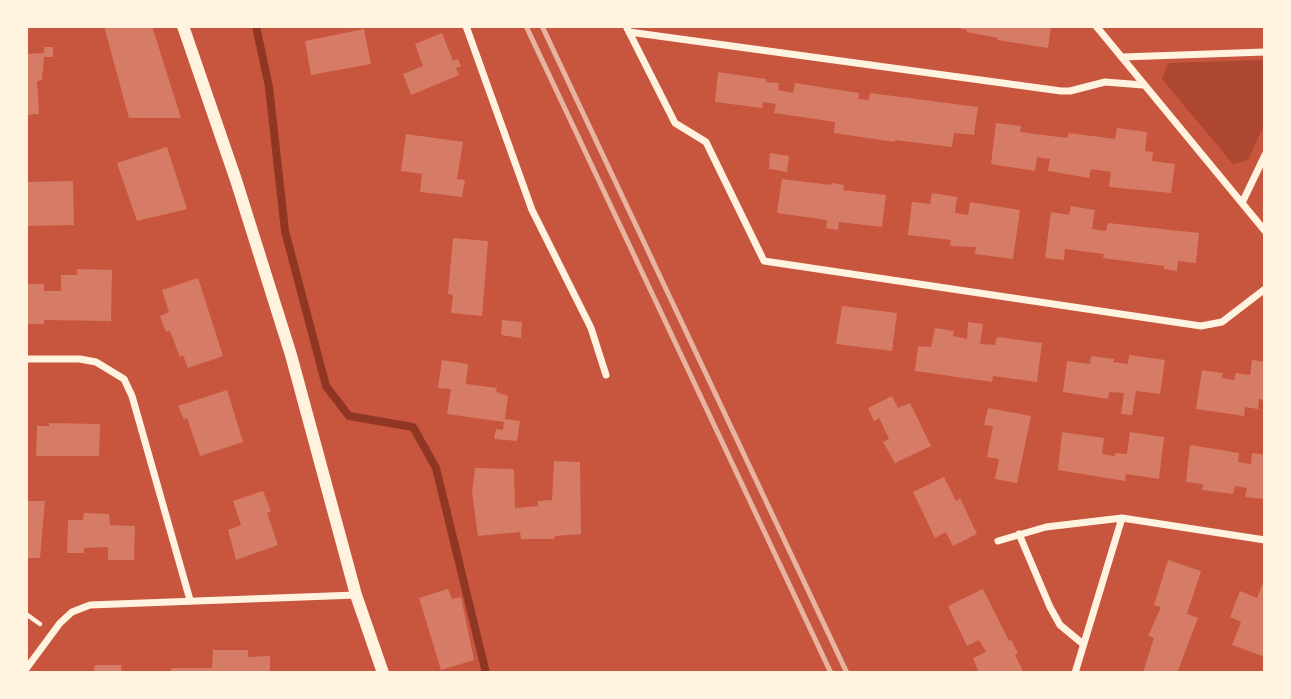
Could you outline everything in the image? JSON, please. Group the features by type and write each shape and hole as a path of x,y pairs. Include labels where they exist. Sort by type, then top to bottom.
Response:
{"street":[{"path":"183,26 236,180 290,355 356,595 383,673"},
{"path":"466,26 532,210 591,328 606,375"},
{"path":"1096,26 1265,231"},
{"path":"628,29 1061,91 1105,82 1143,85"},
{"path":"628,29 675,123 706,142 764,261 1201,326 1222,322 1265,289"},
{"path":"1123,57 1265,52"},
{"path":"1242,203 1265,155"},
{"path":"26,359 80,359 96,362 124,379 132,396 190,600"},
{"path":"1075,673 1122,518"},
{"path":"998,541 1019,534 1081,522 1122,518 1265,540"},
{"path":"1019,534 1060,625 1083,645"},
{"path":"26,669 60,623 72,612 90,605 356,595"}],"shaded area":[{"path":"1265,60 1265,123 1248,160 1233,164 1162,79 1168,63"}],"building":[{"path":"104,26 152,26 181,118 129,118"},
{"path":"950,26 1051,26 1048,48 997,40 998,38"},
{"path":"364,29 371,64 311,75 305,41"},
{"path":"442,33 453,61 458,59 461,66 456,68 459,75 411,95 403,74 423,66 415,44"},
{"path":"44,47 53,47 53,57 44,57 42,80 37,81 39,114 26,115 26,54 44,53"},
{"path":"718,72 766,79 766,82 779,83 778,90 793,93 795,83 859,93 858,99 869,100 870,93 978,107 974,135 954,133 952,147 834,133 835,122 774,113 776,104 763,102 762,108 715,102"},
{"path":"996,123 1021,126 1020,132 1067,138 1069,133 1115,139 1117,128 1147,132 1145,151 1153,152 1152,161 1175,164 1171,193 1109,187 1111,172 1091,169 1089,178 1048,171 1050,159 1037,157 1035,171 991,164"},
{"path":"406,134 463,142 457,179 465,180 462,197 420,192 422,174 401,171"},
{"path":"167,147 187,209 137,221 117,163"},
{"path":"770,153 789,156 787,172 769,169"},
{"path":"782,179 832,183 844,185 843,190 886,195 882,227 839,222 838,230 826,228 827,220 777,213"},
{"path":"73,181 74,225 26,226 26,182"},
{"path":"932,193 957,197 955,213 968,215 970,202 1020,210 1013,259 975,254 976,247 950,246 951,240 908,235 912,202 930,204"},
{"path":"1071,206 1095,210 1092,229 1106,231 1108,223 1199,233 1196,263 1178,261 1177,271 1164,269 1164,266 1103,258 1104,254 1065,249 1064,260 1045,258 1051,212 1069,215"},
{"path":"453,238 488,241 482,316 451,313 453,295 448,294"},
{"path":"77,269 112,270 111,321 44,320 44,324 26,324 26,284 44,284 44,291 61,291 61,275 77,275"},
{"path":"198,278 223,356 188,368 183,355 180,357 170,331 166,332 160,316 169,312 162,290"},
{"path":"842,306 897,313 892,351 836,344"},
{"path":"502,320 522,322 521,338 501,335"},
{"path":"968,322 983,324 980,344 995,345 997,337 1042,343 1037,382 993,376 992,382 915,371 918,346 931,347 935,328 954,331 953,336 967,339"},
{"path":"1129,355 1165,360 1160,394 1136,391 1132,415 1121,414 1124,393 1109,392 1108,399 1063,392 1067,361 1090,364 1091,356 1128,364"},
{"path":"442,360 468,364 466,384 497,388 496,392 508,396 505,419 520,421 517,441 494,439 496,429 503,430 504,422 447,414 451,389 438,388"},
{"path":"1252,360 1265,362 1265,400 1259,399 1258,409 1245,407 1244,416 1196,409 1202,370 1223,373 1222,378 1234,380 1236,373 1250,375"},
{"path":"227,390 243,442 200,456 187,418 184,420 178,406"},
{"path":"892,396 898,408 910,403 931,446 895,463 883,442 889,439 879,418 874,421 868,408"},
{"path":"988,408 1031,416 1017,483 995,479 999,459 987,457 993,426 984,425"},
{"path":"49,423 100,424 99,456 36,456 37,426 49,426"},
{"path":"1062,432 1104,438 1102,454 1115,456 1115,453 1127,454 1130,432 1164,437 1159,479 1126,474 1125,481 1058,470"},
{"path":"1190,445 1239,453 1238,462 1251,464 1252,453 1265,455 1265,499 1245,497 1247,488 1235,486 1233,494 1202,490 1203,484 1186,482"},
{"path":"554,461 580,462 581,534 555,536 554,539 521,539 520,532 478,536 472,492 475,468 514,469 515,508 538,506 538,501 552,500"},
{"path":"944,477 956,501 960,498 977,534 953,546 946,532 935,538 913,492"},
{"path":"263,491 271,511 267,513 278,545 236,560 228,530 241,525 233,501"},
{"path":"26,501 45,501 40,558 26,558"},
{"path":"84,513 109,514 110,525 135,526 134,560 108,560 108,547 84,548 84,553 67,553 68,520 83,520"},
{"path":"1168,560 1201,571 1187,614 1198,618 1177,673 1143,673 1154,638 1148,636 1161,607 1154,605"},
{"path":"1262,585 1265,586 1265,657 1232,645 1241,622 1230,617 1240,591 1257,598"},
{"path":"448,589 452,599 461,597 474,660 441,670 419,598"},
{"path":"983,589 1009,641 1011,640 1018,653 1015,655 1024,673 979,673 973,658 986,652 979,640 967,646 948,606"},
{"path":"213,650 248,650 248,657 270,656 270,673 171,673 171,668 212,668"},
{"path":"95,665 121,665 122,673 93,673"}],"waterway":[{"path":"256,26 269,87 285,231 326,386 349,416 413,427 436,468 486,673"}],"railway":[{"path":"526,26 831,673"},
{"path":"542,26 847,673"}]}
